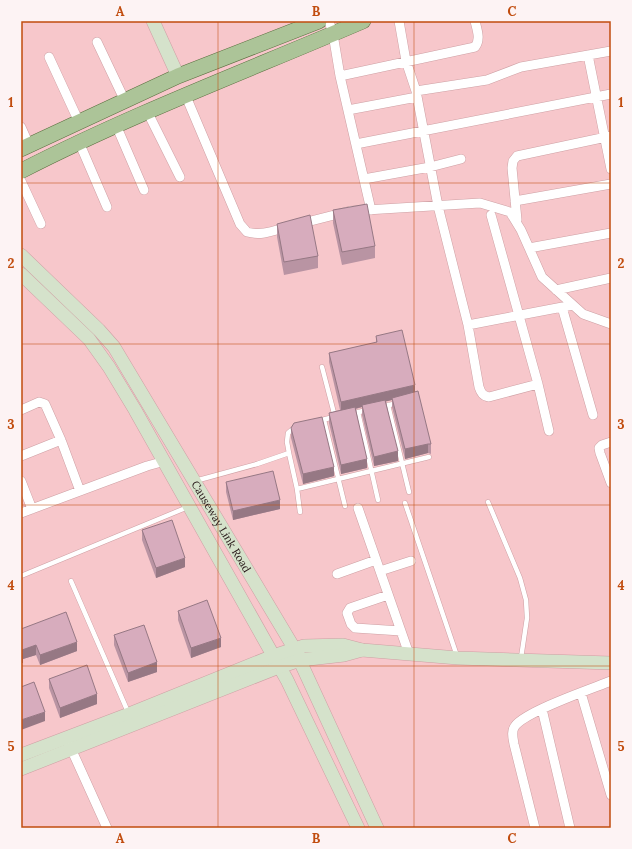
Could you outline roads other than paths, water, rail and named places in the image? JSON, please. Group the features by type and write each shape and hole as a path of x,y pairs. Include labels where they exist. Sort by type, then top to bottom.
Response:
{"main road":[{"path":"153,21 178,76"},
{"path":"25,147 178,76 319,21"},
{"path":"21,171 79,142 331,27 363,21"},
{"name":"Causeway Link Road","path":"21,255 99,330 114,347 193,482 294,648 377,828"},
{"name":"Causeway Link Road","path":"21,274 89,339 113,373 190,506 287,680 358,828"},
{"path":"21,769 69,744 276,661 294,648 315,645 343,645 362,650 458,658 611,663"},
{"path":"276,661 344,655 362,650"},
{"path":"21,755 69,744"}],"street":[{"path":"399,21 406,61 416,94 438,206 468,325 480,392 484,397 489,398 538,384"},
{"path":"340,76 475,47 478,42 475,21"},
{"path":"331,27 340,76 371,210"},
{"path":"97,42 125,101"},
{"path":"348,110 416,94 487,80 521,67 611,51"},
{"path":"588,56 596,97 608,137 611,169"},
{"path":"49,57 79,122"},
{"path":"185,94 240,224 247,232 263,234 350,211 480,203 510,212 517,223 542,277 583,314 611,324"},
{"path":"356,144 611,94"},
{"path":"147,111 180,177"},
{"path":"116,125 144,190"},
{"path":"21,127 25,147"},
{"path":"517,223 512,168 513,161 517,156 608,137"},
{"path":"79,142 107,207"},
{"path":"364,179 430,167 461,159"},
{"path":"21,181 41,224"},
{"path":"515,201 611,184"},
{"path":"491,215 520,315 549,431"},
{"path":"529,248 611,233"},
{"path":"556,290 611,278"},
{"path":"468,325 573,305"},
{"path":"562,307 593,415"},
{"path":"21,410 39,402 45,404 61,440 80,491"},
{"path":"21,456 61,440"},
{"path":"610,477 599,448 602,445 611,442"},
{"path":"21,513 147,466 165,462"},
{"path":"21,481 32,509"},
{"path":"358,508 409,654"},
{"path":"337,574 376,560"},
{"path":"380,571 411,561"},
{"path":"388,595 350,608 347,612 351,624 355,628 401,631"},
{"path":"535,828 514,744 512,734 514,727 520,720 542,709 611,681"},
{"path":"581,693 611,795"},
{"path":"542,709 570,828"},
{"path":"69,744 107,828"}],"lane":[{"path":"322,367 335,417"},
{"path":"309,423 402,402"},
{"path":"388,405 409,492"},
{"path":"358,412 378,500"},
{"path":"324,420 345,506"},
{"path":"300,512 297,489 287,442 288,433 294,427 301,425"},
{"path":"193,482 257,464 289,453"},
{"path":"297,489 429,457"},
{"path":"488,502 520,578 526,600 528,618 521,660"},
{"path":"405,503 458,658"},
{"path":"21,576 190,506"},
{"path":"71,581 132,719"}]}
